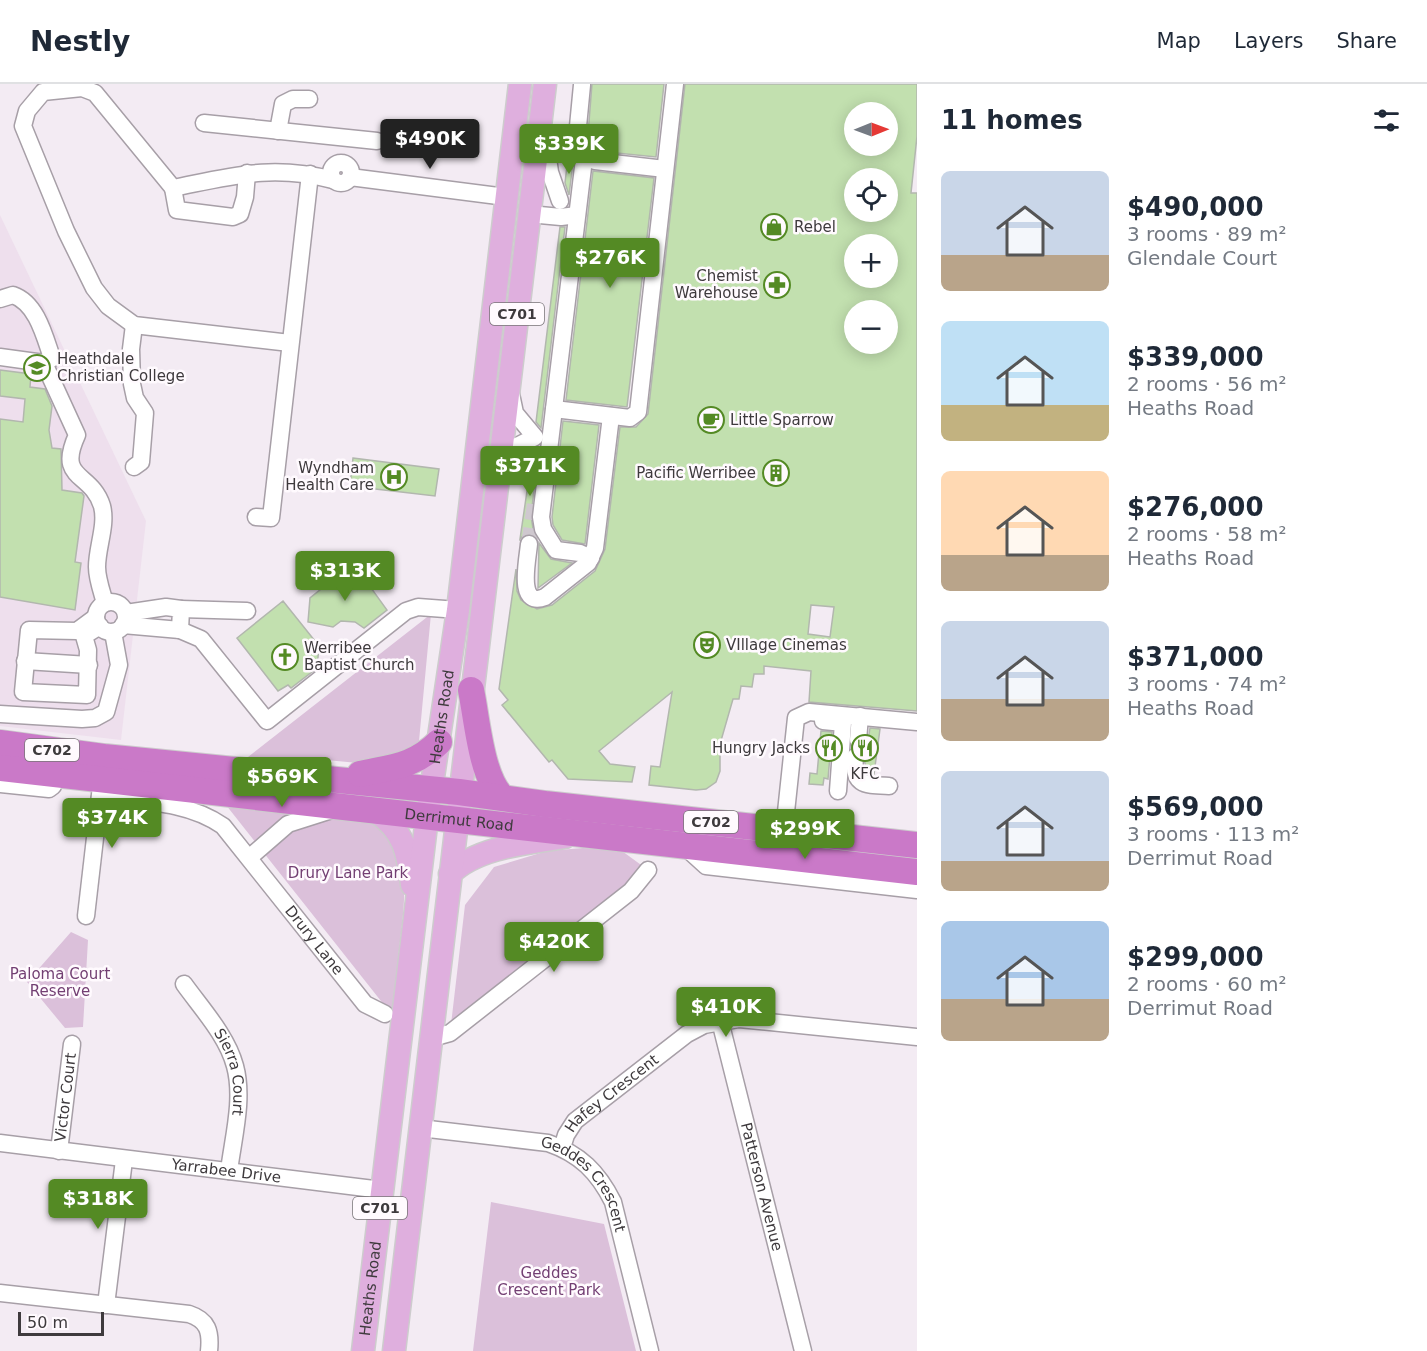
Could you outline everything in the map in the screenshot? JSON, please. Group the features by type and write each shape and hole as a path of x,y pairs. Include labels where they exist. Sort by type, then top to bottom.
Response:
{"highway":[{"path":"471,690 486,763 494,786 502,797"},
{"path":"336,779 412,763 426,755 439,742"},
{"name":"Derrimut Road","path":"0,743 28,746 102,778 336,779 917,845"},
{"path":"28,746 53,761 56,774"},
{"name":"Derrimut Road","path":"0,768 917,872"},
{"path":"874,841 917,831"}],"main road":[{"name":"Heaths Road","path":"363,1351 427,817 458,610 520,84"},
{"name":"Heaths Road","path":"394,1351 544,90"},
{"path":"506,198 529,206"},
{"path":"458,610 466,609 474,602 485,573"},
{"path":"375,811 395,826 404,844 416,911"},
{"path":"450,874 461,863 472,858 526,843 585,835"},
{"path":"390,1124 420,1128"}],"street":[{"path":"554,409 630,418 638,412 665,169 670,84"},
{"path":"582,85 576,147 584,159 541,517 543,529 556,549 580,553 591,558"},
{"path":"247,173 245,197 240,213 233,217 177,210 173,188 95,93 82,88 43,92 27,111 23,126 66,231 94,288 108,306 134,325 290,343"},
{"path":"544,90 548,165 560,201"},
{"path":"278,131 283,104 293,99 309,99"},
{"path":"204,123 377,141"},
{"path":"342,139 342,163"},
{"path":"584,159 665,169"},
{"path":"342,163 350,168 350,177"},
{"path":"333,180 331,173 333,167 342,163"},
{"path":"173,188 247,173 285,170 342,183 350,177 506,198"},
{"path":"256,517 271,518 310,174"},
{"path":"529,206 560,201 578,208"},
{"path":"529,206 561,217 578,208"},
{"path":"0,299 14,295 27,304 36,317 51,359 44,363 0,357"},
{"path":"134,325 131,349 132,384 135,398 146,413 141,462 134,467"},
{"path":"0,714 95,718 106,712 119,665 114,620 97,567 104,512 98,495 72,469 69,452 77,435 44,363"},
{"path":"499,462 507,451 535,437 515,413 508,382"},
{"path":"529,544 525,587 529,595 536,599 544,597 591,558 595,548 611,416"},
{"path":"247,612 166,608 114,620 78,632 29,630 23,692 87,695 89,665 84,636 114,620 180,630 201,639 267,721 406,611 418,607 458,610"},
{"path":"180,630 181,609"},
{"path":"25,661 89,665"},
{"path":"784,831 796,718 803,713 917,722"},
{"path":"858,740 860,716"},
{"path":"796,724 819,720 843,723 838,791"},
{"path":"855,757 854,768 859,781 865,785 888,786"},
{"path":"0,784 49,789 53,786 56,774"},
{"path":"87,916 102,778"},
{"name":"Drury Lane","path":"102,778 177,806 204,813 223,826 250,857 365,1005 385,1014"},
{"path":"250,857 288,824 342,807"},
{"path":"684,846 706,866 917,890"},
{"path":"432,1038 450,1033 631,891 648,870"},
{"name":"Sierra Court","path":"184,984 226,1044 235,1065 238,1085 229,1171"},
{"name":"Hafey Crescent","path":"562,1148 566,1134 575,1121 687,1034 704,1025 720,1021 753,1019 917,1037"},
{"name":"Patterson Avenue","path":"720,1021 803,1351"},
{"name":"Victor Court","path":"59,1151 72,1044"},
{"name":"Geddes Crescent","path":"420,1128 539,1142 562,1148 591,1167 603,1182 613,1202 650,1351"},
{"name":"Yarrabee Drive","path":"0,1143 382,1190"},
{"path":"106,1305 124,1160"},
{"path":"0,1293 210,1318 209,1351"}],"shaded area":[{"name":"Heathdale Christian College","path":"0,215 146,521 121,740 0,726"}],"green space":[{"path":"431,614 419,741 412,753 358,763 316,759 277,761 248,757"},
{"name":"Drury Lane Park","path":"226,805 382,823 393,837 403,870 404,906 397,968 396,1020"},
{"path":"583,848 622,851 648,870 450,1033 465,905 494,867 547,851"},
{"name":"Paloma Court Reserve","path":"71,932 88,940 83,1027 65,1028 27,982"},
{"name":"Geddes Crescent Park","path":"491,1202 604,1224 636,1351 473,1351"}],"building":[{"path":"592,84 664,84 656,157 597,151 587,147"},
{"name":"Pacific Werribee","path":"685,84 917,84 917,136 911,193 917,193 917,711 809,702 811,671 764,666 764,674 754,674 752,687 741,686 739,699 733,699 720,744 720,771 716,782 706,789 649,785 651,766 660,767 672,692 599,751 610,764 635,767 632,782 568,779 552,760 549,762 502,705 508,700 499,689 516,569 517,591 521,600 537,609 552,605 595,571 605,549 620,427 636,427 648,414","holes":["811,605 834,607 830,637 808,634"]},
{"path":"568,157 573,163 569,195 565,183"},
{"path":"593,171 654,178 627,407 566,400"},
{"path":"560,227 565,227 541,428 536,422"},
{"path":"0,370 31,374 30,387 45,389 52,406 49,430 52,448 61,449 62,490 82,493 84,496 75,562 81,563 75,610 0,597 0,419 23,422 25,399 0,396"},
{"path":"563,421 599,425 585,544 562,540 553,525"},
{"path":"539,447 531,516 534,535 525,534 520,539 533,450"},
{"name":"Wyndham Health Care","path":"353,458 439,469 435,496 350,486"},
{"path":"539,543 551,559 572,563 538,588"},
{"path":"341,573 361,574 387,610 364,628 355,622 341,621 333,627 308,622 310,598 321,589 318,585 328,578 332,581"},
{"name":"Werribee Baptist Church","path":"283,601 319,646 317,668 291,688 288,685 278,691 237,638"},
{"path":"870,728 880,729 874,774 867,772 862,750 868,741"},
{"path":"821,731 832,732 828,779 824,778 823,785 809,784 810,773 817,774"}],"tunnel":[{"path":"529,544 536,497"}],"place":[{"name":"Rebel","path":"774,227"},
{"name":"Chemist Warehouse","path":"777,285"},
{"name":"Heathdale Christian College","path":"37,368"},
{"name":"Little Sparrow","path":"711,420"},
{"name":"Pacific Werribee","path":"776,473"},
{"name":"Wyndham Health Care","path":"394,477"},
{"name":"VIllage Cinemas","path":"707,645"},
{"name":"Werribee Baptist Church","path":"285,657"},
{"name":"Hungry Jacks","path":"829,748"},
{"name":"KFC","path":"865,748"}]}
